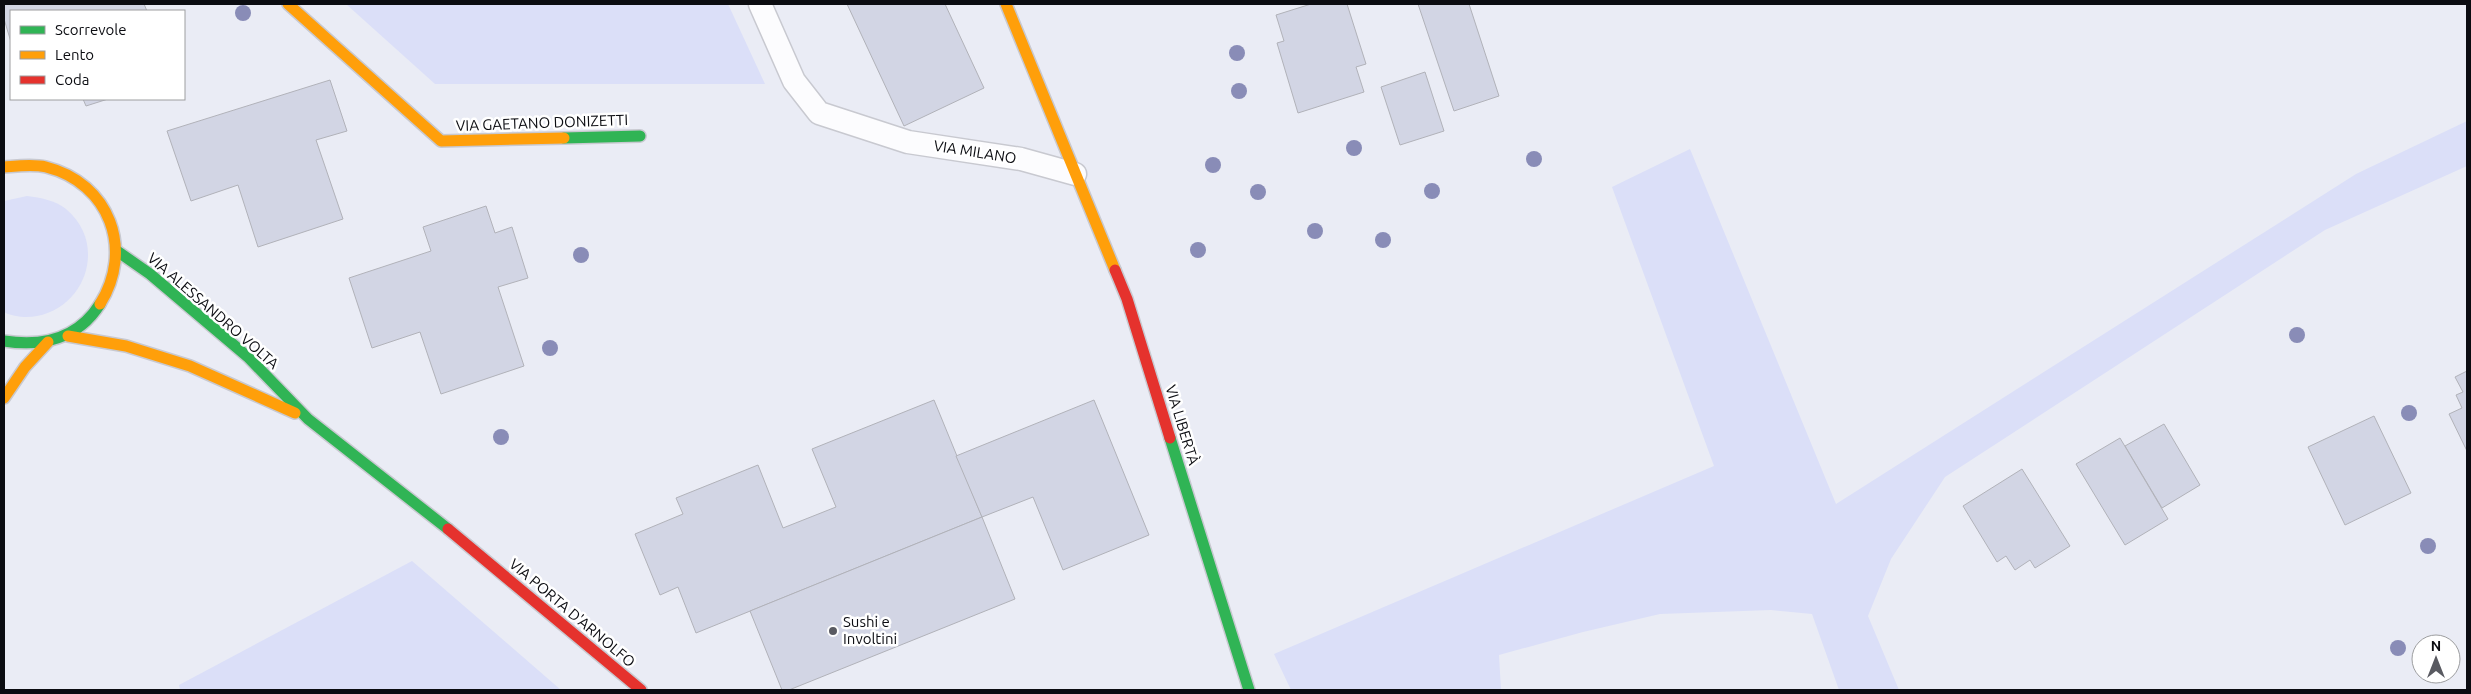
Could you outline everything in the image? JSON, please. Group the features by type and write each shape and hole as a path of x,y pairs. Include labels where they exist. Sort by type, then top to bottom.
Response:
{"main road":[{"name":"VIA GAETANO DONIZETTI","path":"288,4 440,141 640,136"},
{"path":"1006,4 1076,174"},
{"name":"VIA ALESSANDRO VOLTA","path":"4,167 48,168 85,186 101,204 110,221 117,251 110,290 89,321 68,336 48,342 20,346 4,341"},
{"name":"VIA LIBERTÀ","path":"1076,174 1127,299 1249,690"},
{"name":"VIA ALESSANDRO VOLTA","path":"117,251 150,274 248,357 308,419 484,558"},
{"name":"VIA ALESSANDRO VOLTA","path":"68,336 126,346 190,366 308,419"},
{"path":"4,398 25,367 48,342"},
{"name":"VIA PORTA D'ARNOLFO","path":"484,558 641,690"}],"lane":[{"name":"VIA MILANO","path":"760,4 794,81 819,113 908,142 1021,159 1076,174"}],"shaded area":[{"path":"346,4 728,4 765,84 435,84"},
{"path":"2467,121 2467,166 2325,230 1945,477 1891,559 1868,616 1899,690 1839,690 1812,614 1771,610 1660,614 1583,632 1499,655 1501,690 1291,690 1274,654 1714,466 1612,187 1690,149 1836,504 2356,174"},
{"path":"27,196 53,201 66,209 79,223 86,239 88,255 86,272 79,287 68,300 54,310 37,316 25,317 4,312 4,201"},
{"path":"412,561 561,690 180,690 179,685"}],"building":[{"path":"4,4 144,4 147,10 10,10 10,39 4,19"},
{"path":"847,4 945,4 984,88 904,126"},
{"path":"1311,4 1347,4 1366,64 1356,67 1364,92 1298,113 1277,43 1284,41 1276,15"},
{"path":"1418,4 1469,4 1499,96 1454,111"},
{"path":"1425,72 1444,131 1400,145 1381,87"},
{"path":"330,80 347,131 316,140 343,219 258,247 238,185 191,201 167,131"},
{"path":"83,100 105,100 86,106"},
{"path":"486,206 495,233 512,227 528,278 498,287 524,366 441,394 420,332 372,348 349,278 431,251 423,227"},
{"path":"2467,371 2467,451 2449,414 2462,408 2456,395 2463,392 2455,377"},
{"path":"934,400 982,517 696,633 678,587 660,595 635,534 683,514 676,498 758,465 783,528 836,507 812,449"},
{"path":"1094,400 1149,535 1063,570 1033,497 982,517 956,456"},
{"path":"2374,416 2411,493 2345,525 2308,447"},
{"path":"2164,424 2200,485 2162,508 2125,446"},
{"path":"2120,438 2168,519 2125,545 2076,464"},
{"path":"2022,469 2070,546 2035,568 2030,560 2015,570 2006,556 1997,562 1963,506"},
{"path":"982,517 1015,599 789,690 782,690 750,611"}],"traffic: fast":[{"path":"564,138 640,136"},
{"path":"117,251 150,274 248,357 308,419 448,529"},
{"path":"4,341 32,343 58,338 70,333 81,325 100,304"},
{"path":"1170,438 1249,690"}],"traffic: slow":[{"path":"288,4 441,141 564,138"},
{"path":"1006,4 1115,270"},
{"path":"4,167 41,166 68,175 86,188 100,203 110,221 115,241 115,262 110,283 100,304"},
{"path":"68,336 126,346 190,366 295,413"},
{"path":"4,398 25,367 48,342"}],"traffic: jam":[{"path":"1115,270 1127,299 1170,438"},
{"path":"448,529 641,690"}],"place":[{"name":"Sushi e Involtini","path":"833,631"}]}
